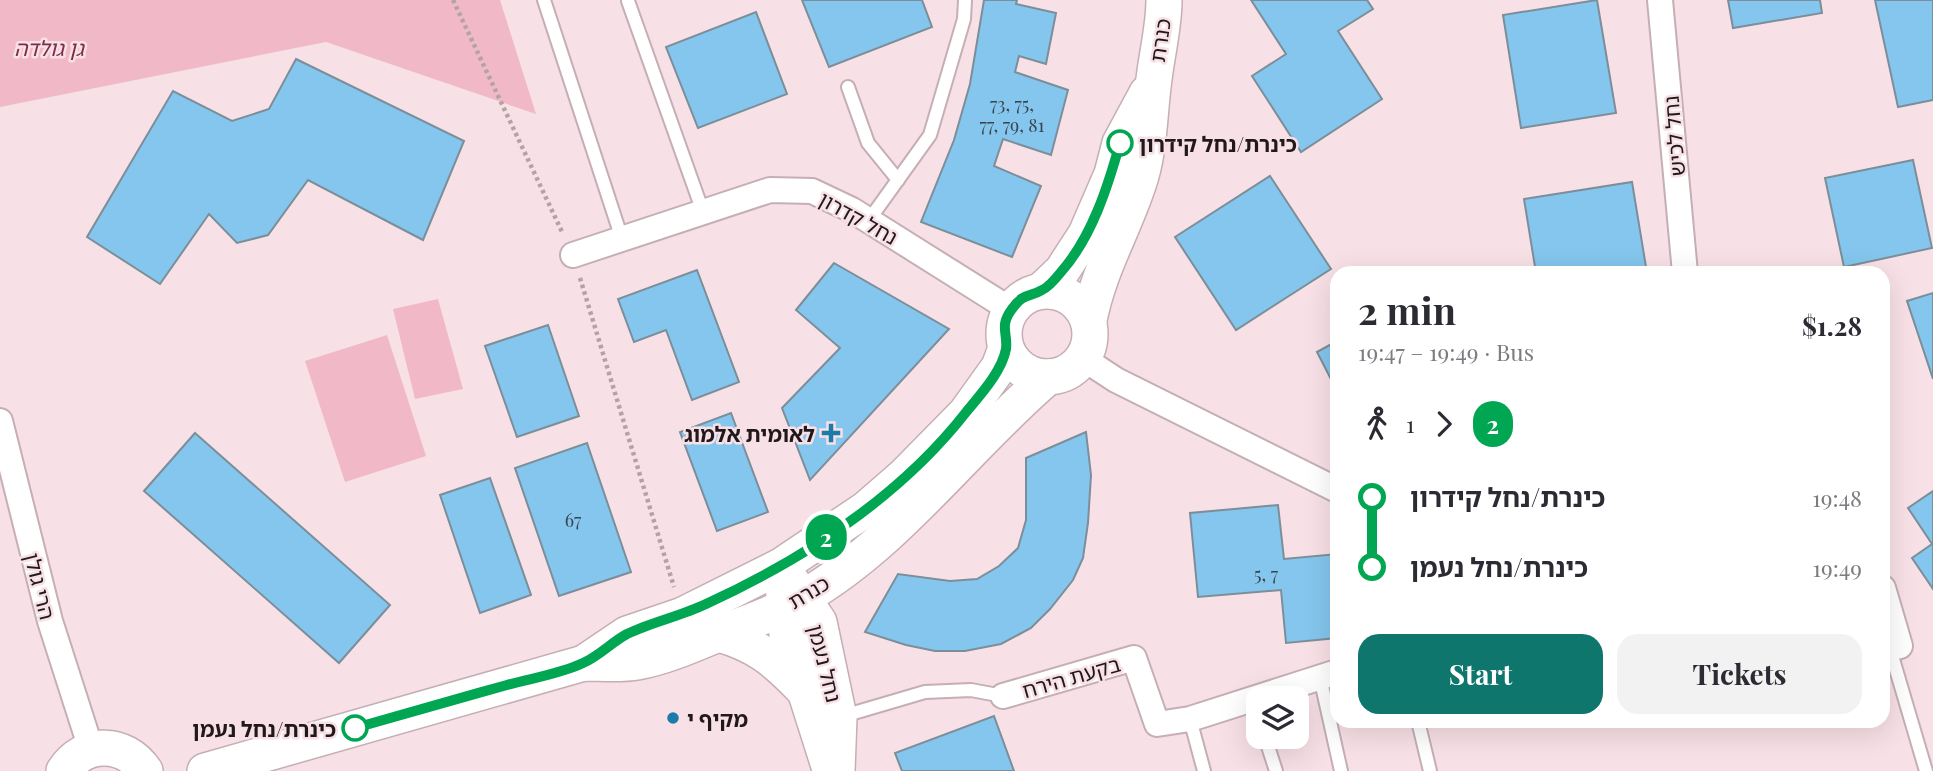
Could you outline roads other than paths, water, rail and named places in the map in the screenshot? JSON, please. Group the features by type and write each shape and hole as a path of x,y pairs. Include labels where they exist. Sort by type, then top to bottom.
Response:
{"street":[{"name":"כנרת","path":"1089,320 1102,271 1138,186 1147,155 1153,81 1164,0"},
{"name":"נחל לכיש","path":"1660,0 1684,266"},
{"name":"כנרת","path":"1042,290 1062,271 1086,234 1112,174 1120,143 1153,81"},
{"name":"נחל קדרון","path":"573,255 770,190 812,191 852,209 1011,310"},
{"path":"1042,290 1057,291 1071,297 1082,307 1089,320 1089,347 1084,359 1074,369 1062,375 1048,377 1023,370 1006,348 1005,321 1011,310 1020,299 1042,290"},
{"name":"כנרת","path":"584,663 627,635 683,615 781,566 866,509 933,449 966,413 999,367 1006,348"},
{"path":"1084,359 1116,380 1330,486"},
{"name":"כנרת","path":"205,771 584,663 637,662 719,634 793,602 832,577 899,524 1006,414 1048,377"},
{"name":"הרי גולן","path":"0,421 50,621 91,749"},
{"name":"נחל נעמן","path":"781,566 793,602 787,635 831,771"},
{"name":"נחל נעמן","path":"793,602 819,622 839,717 837,771"},
{"path":"1890,612 1900,646 1890,649"},
{"path":"719,634 740,640 764,652 804,690"},
{"name":"בקעת הירח","path":"1003,696 1134,658 1157,724 1246,710"},
{"name":"בקעת הירח","path":"1303,686 1329,674"},
{"path":"64,771 76,756 91,749 105,747 118,749 139,762 145,771"}],"lane":[{"path":"544,0 622,239"},
{"path":"869,220 930,135 964,19 965,0"},
{"path":"628,1 703,212"},
{"path":"848,87 868,143 898,180"},
{"path":"1890,662 1926,771"},
{"path":"839,717 925,692 971,690 1003,696"},
{"path":"1190,719 1204,771"},
{"path":"1336,728 1341,771"},
{"path":"1420,728 1430,771"},
{"path":"1269,749 1276,771"}],"place":[{"name":"כינרת/נחל קידרון","path":"1120,143"},
{"name":"לאומית אלמוג","path":"831,433"},
{"name":"מקיף י","path":"673,718"},
{"name":"כינרת/נחל נעמן","path":"355,728"}],"park label":[{"name":"גן גולדה","path":"49,47"}]}
